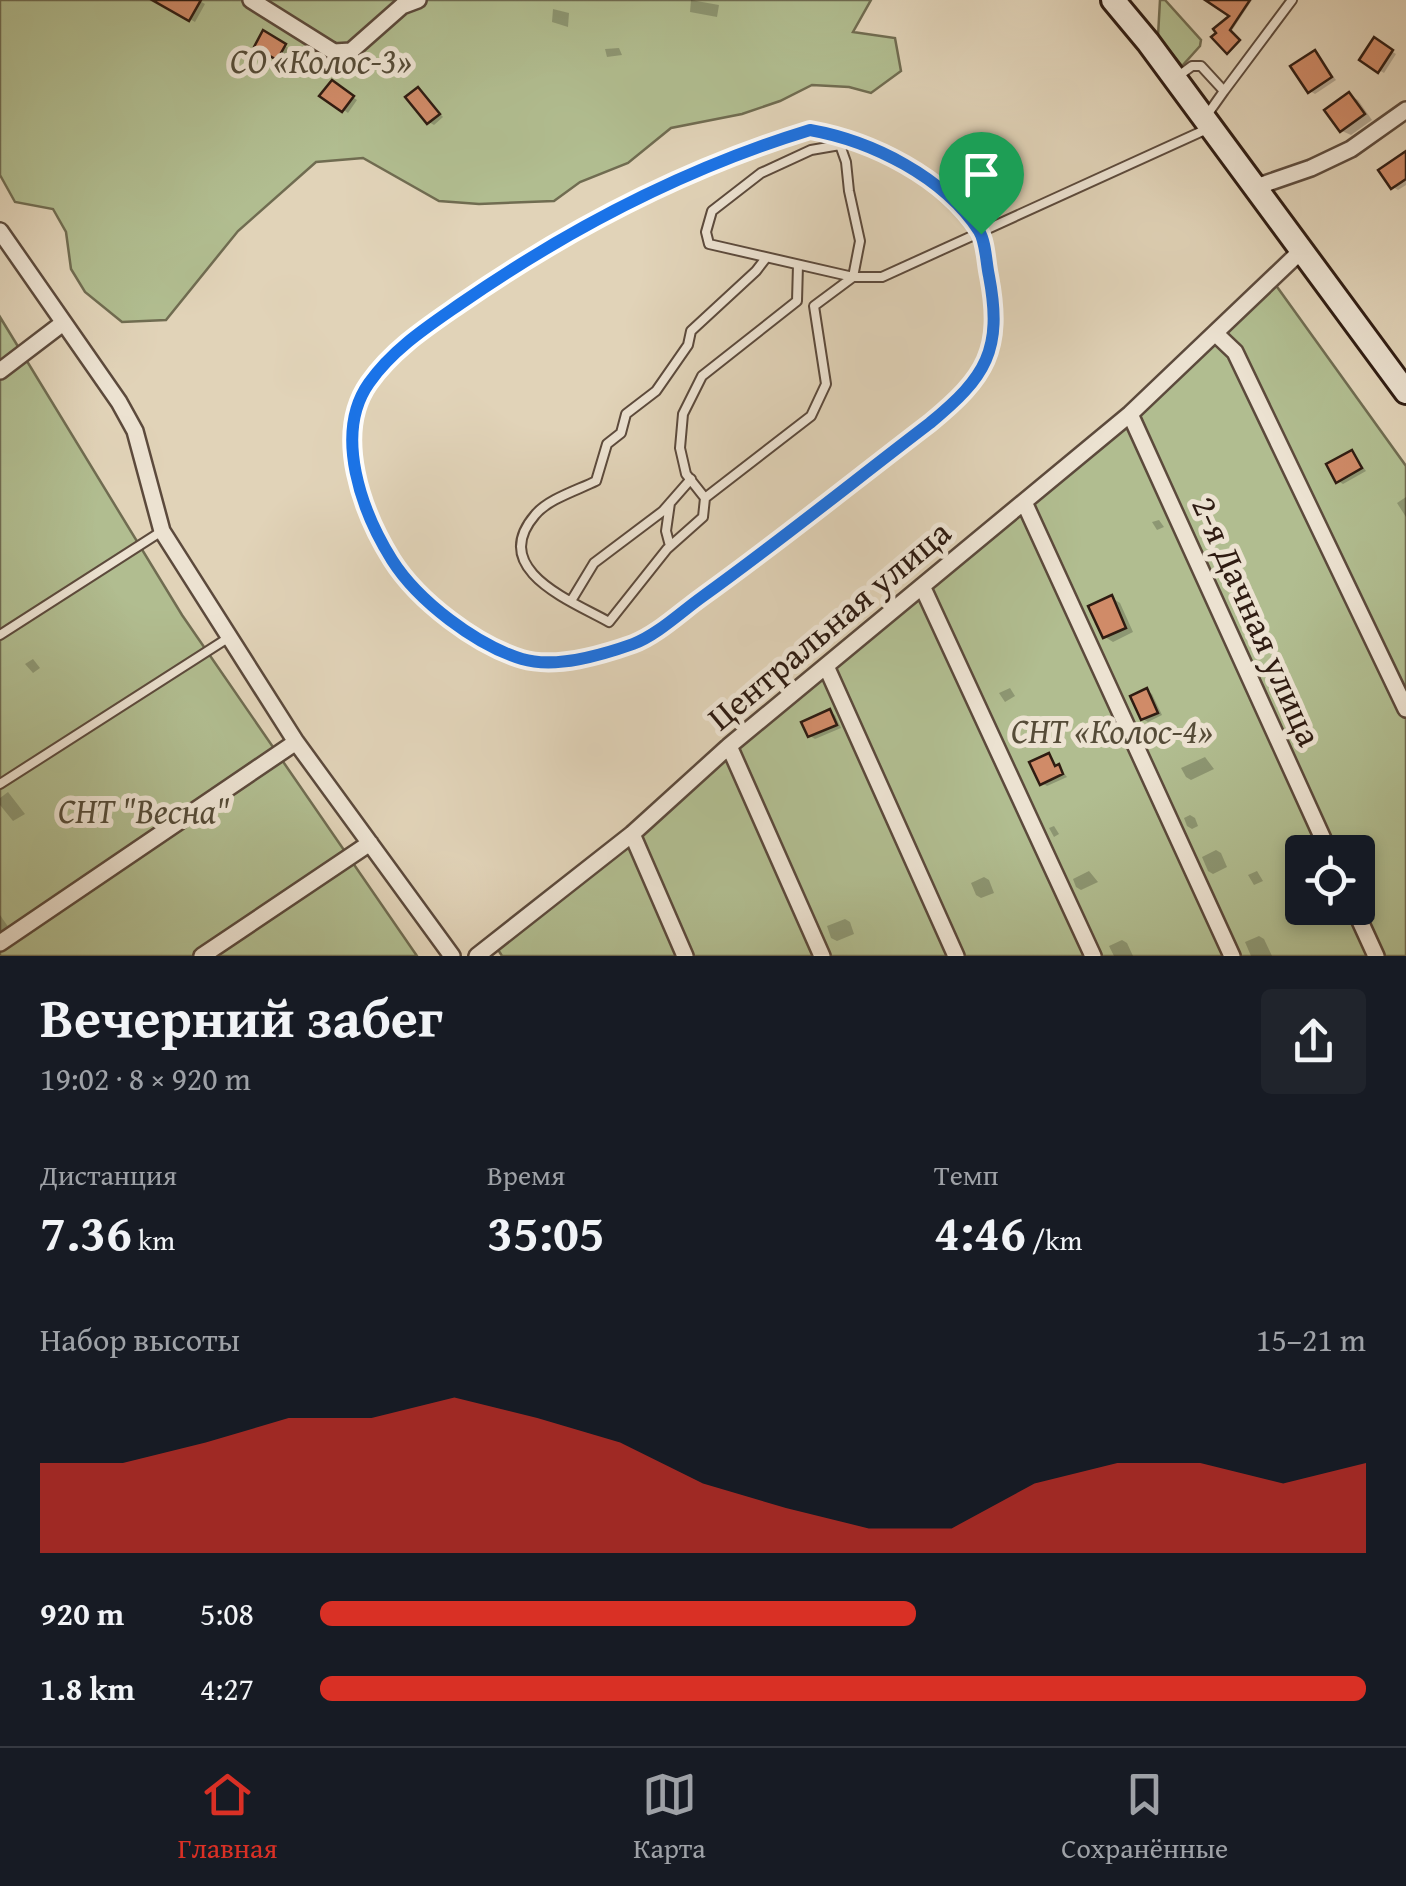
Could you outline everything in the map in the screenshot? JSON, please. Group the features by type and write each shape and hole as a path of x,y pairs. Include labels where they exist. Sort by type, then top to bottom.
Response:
{"street":[{"path":"251,0 334,52 351,51 402,6 418,0"},
{"path":"1113,0 1406,392"},
{"path":"1256,188 1350,149 1406,110"},
{"path":"0,231 119,402 135,431 162,530 228,638 296,742 448,950 429,955"},
{"name":"Центральная улица","path":"477,956 632,834 729,746 1130,414 1302,250"},
{"path":"0,371 63,323"},
{"path":"1215,333 1236,352 1406,709"},
{"name":"2-я Дачная улица","path":"1130,414 1321,835"},
{"path":"1024,502 1232,956"},
{"path":"922,586 1094,956"},
{"path":"826,666 956,956"},
{"path":"0,943 296,742"},
{"path":"729,746 822,956"},
{"path":"632,834 685,956"},
{"path":"202,956 370,843"},
{"path":"1362,925 1376,956"}],"lane":[{"path":"842,140 761,173 712,211 706,232 709,244 853,278 882,278 1208,123 1224,92 1292,0"},
{"path":"1174,78 1192,66 1201,66 1224,92"},
{"path":"810,130 842,140 933,181 981,234 996,312 984,368 966,394 638,642 572,660 526,660 483,643 433,606 393,562 354,468 352,424 368,384 407,341 502,275 656,189 746,149 810,130"},
{"path":"705,498 811,416 826,384 814,306 853,278 860,242 842,140"},
{"path":"766,258 691,332 688,345 656,391 626,414 621,434 607,444 596,481 536,513 524,534 522,554 532,575 545,587 609,622 670,546 703,517 705,498 690,479 680,448 683,414 702,376 797,302 798,265"},
{"path":"570,601 594,563 670,503 690,479"},
{"path":"670,503 666,530 670,546"},
{"path":"0,635 162,530"},
{"path":"0,784 228,638"}],"green space":[{"name":"СО «Колос-3»","path":"0,0 871,0 853,32 895,38 901,71 871,93 812,85 742,114 671,128 628,163 580,182 554,201 439,201 363,158 316,162 238,231 166,320 122,322 85,292 71,269 66,232 53,209 15,202 0,175"},
{"path":"1160,0 1165,0 1201,40 1182,66 1158,36"},
{"name":"СНТ «Колос-4»","path":"1275,284 1406,466 1406,956 502,956 497,948 629,846 739,747 1123,430"},
{"name":"СНТ \"Весна\"","path":"0,317 182,615 417,956 0,956"}],"building":[{"path":"152,0 201,0 189,21"},
{"path":"1205,0 1250,0 1230,30 1240,40 1227,54 1211,37 1216,33 1213,29 1229,16"},
{"path":"263,30 286,44 277,60 254,47"},
{"path":"1374,37 1393,50 1378,73 1359,60"},
{"path":"1315,50 1332,77 1308,93 1290,66"},
{"path":"332,80 354,96 342,112 319,96"},
{"path":"418,87 440,114 427,124 405,97"},
{"path":"1349,92 1365,114 1340,132 1324,110"},
{"path":"1406,151 1406,179 1391,189 1378,170"},
{"path":"1352,450 1362,468 1336,483 1326,464"},
{"path":"1112,595 1126,628 1103,638 1088,606"},
{"path":"1147,688 1158,713 1141,720 1130,696"},
{"path":"830,709 837,725 808,737 801,722"},
{"path":"1049,753 1063,774 1040,785 1029,762"}],"route":[{"path":"810,130 845,136 933,181 981,234 996,312 984,368 966,394 638,642 572,660 526,660 483,643 433,606 393,562 354,468 352,424 368,384 407,341 502,275 656,189 746,149 810,130"}]}
